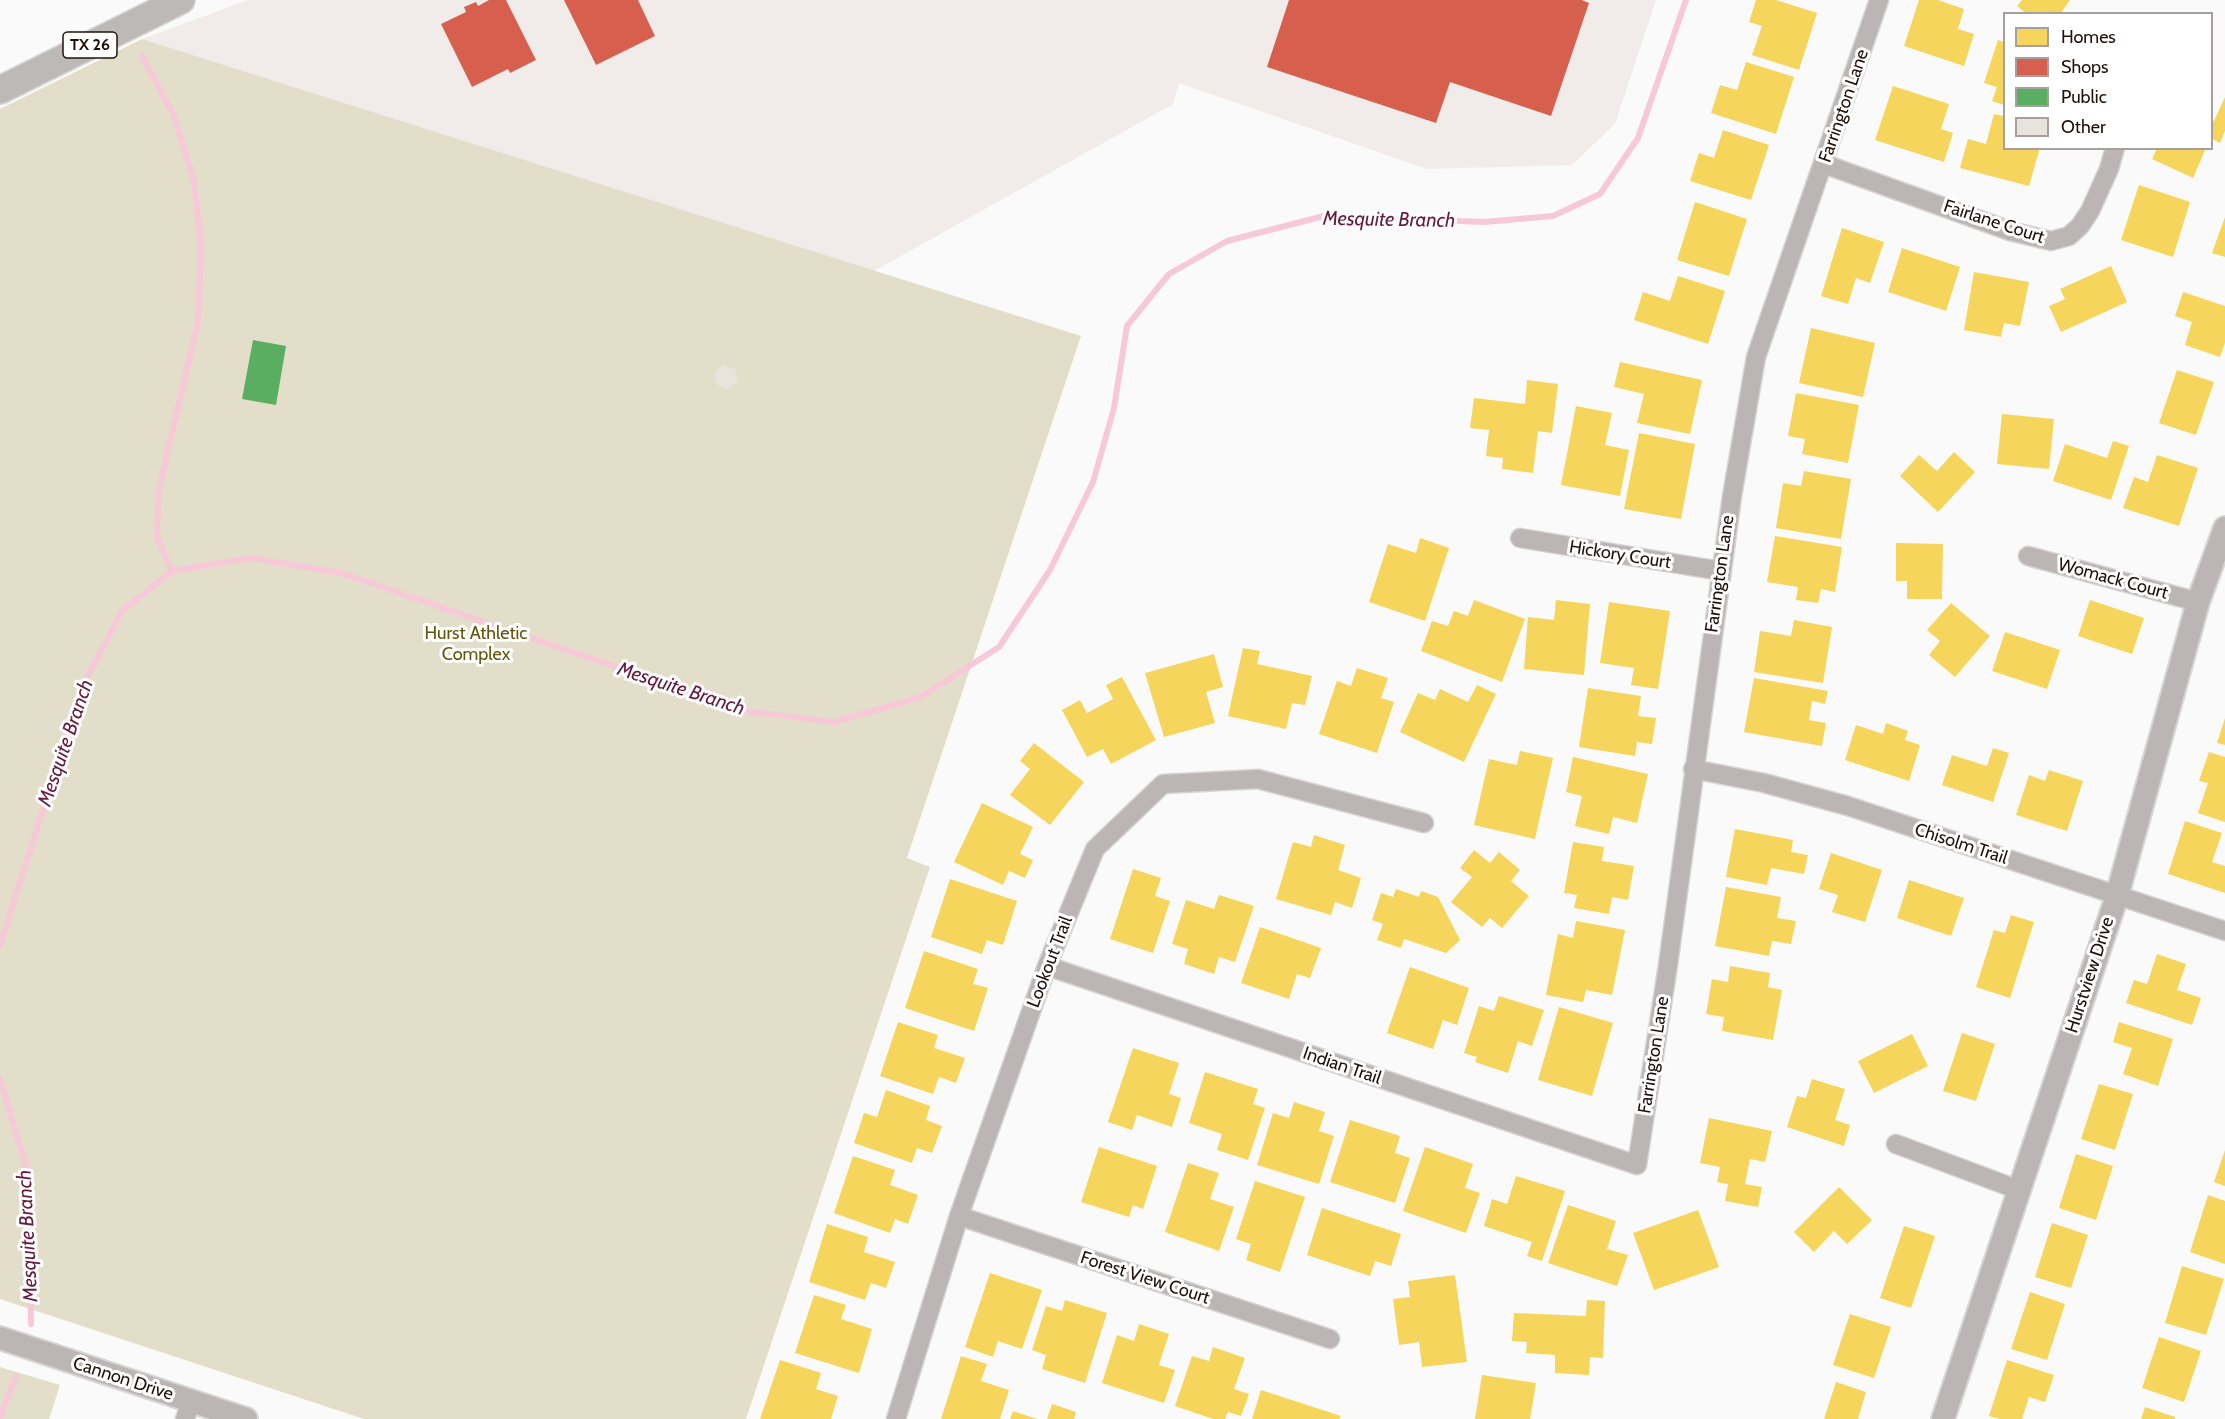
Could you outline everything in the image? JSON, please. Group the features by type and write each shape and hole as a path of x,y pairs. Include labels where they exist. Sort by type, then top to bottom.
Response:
{"main road":[{"name":"TX 26","path":"0,90 181,0"}],"street":[{"name":"Farrington Lane","path":"1637,1166 1668,965 1721,571 1756,357 1879,0"},
{"name":"Fairlane Court","path":"1824,164 2010,231 2051,241 2068,236 2080,226 2109,169 2114,150"},
{"name":"Hurstview Drive","path":"1943,1419 2117,896 2198,602 2225,528"},
{"name":"Hickory Court","path":"1520,538 1721,571"},
{"name":"Womack Court","path":"2028,556 2198,602"},
{"name":"Chisolm Trail","path":"1693,769 1764,783 1848,806 2225,931"},
{"name":"Lookout Trail","path":"896,1419 959,1216 1047,966 1095,849 1163,784 1258,779 1424,823"},
{"name":"Indian Trail","path":"1047,966 1637,1166"},
{"path":"1896,1144 2019,1190"},
{"name":"Forest View Court","path":"959,1216 1330,1339"},
{"name":"Cannon Drive","path":"0,1338 188,1410 246,1419"}],"shaded area":[{"path":"248,0 1656,0 1615,124 1572,165 1427,169 1179,83 1173,104 874,271 142,39"}],"green space":[{"name":"Hurst Athletic Complex","path":"142,39 1081,336 907,858 930,867 746,1419 364,1419 0,1299 0,109"},
{"path":"0,1367 60,1385 49,1419 0,1419"}],"building: Homes":[{"path":"1756,0 1776,0 1817,13 1799,70 1752,55 1762,26 1749,22"},
{"path":"1919,0 1938,0 1964,9 1958,29 1974,34 1964,66 1904,46"},
{"path":"2022,0 2070,0 2061,12 2024,12 2017,6"},
{"path":"1998,40 2003,42 2003,105 1992,101 1997,87 1984,83"},
{"path":"1746,62 1794,77 1776,134 1711,113 1720,85 1737,90"},
{"path":"1893,86 1949,104 1941,129 1953,133 1944,162 1875,140"},
{"path":"2225,97 2225,131 2220,143 2213,140 2214,121"},
{"path":"1994,114 2003,116 2003,150 2039,150 2029,186 1960,168 1968,139 1986,144"},
{"path":"1723,130 1769,145 1751,200 1690,181 1699,153 1714,158"},
{"path":"2156,150 2205,150 2193,178 2152,159"},
{"path":"2139,185 2190,202 2173,257 2121,240"},
{"path":"1695,202 1747,219 1729,276 1677,260"},
{"path":"2225,217 2225,257 2212,253"},
{"path":"1842,228 1884,242 1870,283 1856,278 1848,304 1821,296"},
{"path":"1902,248 1960,267 1946,311 1888,292"},
{"path":"2111,266 2127,302 2061,332 2049,306 2065,299 2060,289"},
{"path":"1974,272 2029,282 2020,326 2004,323 2001,337 1964,330"},
{"path":"1678,276 1725,291 1708,344 1634,320 1643,292 1670,301"},
{"path":"2183,292 2225,306 2225,343 2220,357 2185,345 2192,322 2175,316"},
{"path":"1811,328 1875,343 1863,397 1799,383"},
{"path":"1620,362 1702,380 1690,434 1637,423 1644,394 1614,387"},
{"path":"2177,370 2214,382 2196,435 2159,423"},
{"path":"1527,380 1558,384 1552,433 1538,431 1533,473 1502,469 1503,458 1486,456 1489,430 1470,428 1474,398 1525,404"},
{"path":"1796,393 1859,405 1848,463 1802,454 1805,439 1788,436"},
{"path":"1576,406 1612,413 1605,445 1629,450 1620,496 1561,485"},
{"path":"2002,414 2054,419 2049,469 1997,464"},
{"path":"1639,433 1695,444 1681,519 1624,509"},
{"path":"2113,441 2129,446 2111,500 2053,481 2065,444 2107,458"},
{"path":"1954,452 1975,472 1938,512 1900,476 1919,455 1937,471"},
{"path":"2157,455 2198,468 2179,526 2123,508 2134,477 2148,482"},
{"path":"1804,471 1851,479 1841,539 1776,528 1783,483 1801,486"},
{"path":"1775,536 1842,547 1835,592 1821,589 1818,603 1796,600 1798,587 1767,582"},
{"path":"1420,538 1449,548 1425,621 1369,602 1388,544 1416,553"},
{"path":"1896,543 1943,544 1942,599 1907,599 1907,581 1896,581"},
{"path":"1474,600 1525,619 1502,682 1421,651 1432,621 1448,626 1454,611 1468,616"},
{"path":"1556,600 1590,604 1584,675 1524,669 1528,617 1554,620"},
{"path":"2090,600 2144,618 2132,654 2078,636"},
{"path":"1609,602 1670,611 1658,689 1631,685 1634,668 1600,663"},
{"path":"1951,603 1990,636 1955,677 1929,655 1940,641 1927,630"},
{"path":"1794,620 1832,627 1823,683 1754,672 1760,631 1791,636"},
{"path":"2005,632 2060,650 2047,689 1992,671"},
{"path":"1243,648 1260,651 1257,664 1312,676 1305,705 1292,703 1286,729 1228,716"},
{"path":"1214,654 1223,687 1206,692 1215,723 1164,737 1145,673"},
{"path":"1357,668 1388,678 1381,698 1394,702 1377,753 1319,734 1337,681 1351,686"},
{"path":"1122,677 1156,740 1111,764 1103,749 1087,757 1062,710 1080,700 1087,713 1113,699 1106,685"},
{"path":"1754,678 1828,691 1825,704 1812,701 1809,720 1826,723 1822,746 1744,732"},
{"path":"1477,685 1496,694 1464,762 1400,732 1418,693 1435,700 1440,689 1468,702"},
{"path":"1588,688 1641,696 1638,716 1656,718 1652,744 1637,742 1635,756 1579,747"},
{"path":"2225,718 2225,745 2217,743"},
{"path":"1886,723 1908,731 1905,740 1920,745 1909,781 1845,760 1856,725 1883,734"},
{"path":"1034,743 1084,782 1050,825 1010,795 1030,769 1020,761"},
{"path":"1993,748 2009,753 1993,802 1942,785 1952,755 1987,766"},
{"path":"1520,751 1553,758 1535,839 1474,825 1489,759 1517,765"},
{"path":"2209,752 2225,757 2225,822 2198,813 2208,783 2199,781"},
{"path":"1573,757 1648,774 1637,823 1613,817 1609,834 1575,826 1582,796 1566,792"},
{"path":"2049,770 2083,781 2067,831 2016,815 2029,775 2045,781"},
{"path":"982,803 1033,827 1020,854 1033,860 1025,878 1009,871 1003,885 954,862"},
{"path":"2185,821 2222,833 2212,862 2225,866 2225,893 2168,874"},
{"path":"1735,829 1793,840 1791,852 1808,855 1804,874 1771,868 1767,885 1726,877"},
{"path":"1314,835 1345,845 1338,870 1361,878 1352,908 1335,902 1331,915 1276,899 1293,842 1311,847"},
{"path":"1573,842 1604,847 1602,861 1634,866 1628,900 1612,897 1609,914 1574,908 1577,895 1564,893"},
{"path":"1474,850 1490,863 1499,852 1520,870 1511,881 1529,896 1502,928 1490,918 1482,927 1451,902 1472,877 1460,868"},
{"path":"1831,853 1882,870 1865,922 1832,912 1838,895 1819,889"},
{"path":"1133,869 1161,878 1155,896 1170,901 1153,953 1110,939"},
{"path":"950,879 1017,901 1003,945 987,940 982,954 931,937"},
{"path":"1909,880 1964,898 1951,936 1897,918"},
{"path":"1726,887 1781,897 1777,918 1796,921 1791,944 1772,941 1769,956 1715,946"},
{"path":"1396,889 1419,897 1421,891 1438,897 1460,940 1446,953 1404,939 1401,948 1377,940 1383,924 1372,920 1381,893 1393,897"},
{"path":"1219,895 1254,906 1235,962 1219,957 1214,974 1184,964 1188,949 1172,944 1186,900 1214,909"},
{"path":"2011,915 2034,922 2010,998 1976,987 1994,930 2005,933"},
{"path":"1576,921 1625,930 1612,995 1586,990 1583,1002 1546,995 1558,934 1573,938"},
{"path":"1260,927 1321,948 1310,978 1297,974 1289,999 1241,983"},
{"path":"924,951 978,969 973,984 988,988 974,1031 905,1008"},
{"path":"2157,954 2186,964 2177,990 2201,998 2192,1025 2126,1003 2134,980 2147,984"},
{"path":"1730,966 1770,973 1768,987 1782,990 1773,1040 1722,1031 1724,1017 1706,1014 1712,979 1728,982"},
{"path":"1410,967 1469,988 1457,1025 1443,1020 1433,1049 1387,1033"},
{"path":"1499,996 1544,1010 1532,1046 1518,1041 1508,1073 1475,1062 1477,1057 1464,1053 1479,1006 1494,1011"},
{"path":"1559,1007 1613,1023 1592,1096 1538,1080"},
{"path":"898,1022 938,1035 934,1048 965,1058 956,1083 939,1077 933,1094 880,1076"},
{"path":"2119,1022 2173,1039 2158,1086 2123,1074 2132,1048 2113,1042"},
{"path":"1962,1033 1995,1044 1976,1101 1943,1091"},
{"path":"1912,1034 1928,1066 1874,1093 1858,1061"},
{"path":"1133,1048 1179,1063 1169,1094 1181,1098 1172,1127 1137,1115 1132,1130 1108,1122"},
{"path":"1205,1072 1258,1089 1253,1104 1265,1108 1248,1160 1217,1150 1222,1134 1189,1123"},
{"path":"1812,1079 1845,1089 1835,1120 1850,1125 1844,1146 1787,1127 1797,1096 1806,1098"},
{"path":"2099,1084 2133,1094 2115,1150 2081,1139"},
{"path":"886,1090 930,1106 926,1120 942,1126 932,1153 917,1148 912,1163 854,1143 864,1113 877,1117"},
{"path":"1294,1102 1325,1112 1319,1131 1334,1136 1319,1184 1257,1165 1273,1113 1289,1118"},
{"path":"1709,1118 1772,1131 1765,1162 1750,1159 1745,1184 1762,1187 1758,1207 1725,1201 1728,1184 1717,1182 1720,1167 1700,1163"},
{"path":"1350,1120 1400,1136 1395,1153 1410,1158 1395,1203 1330,1182"},
{"path":"1099,1147 1157,1166 1143,1209 1133,1205 1129,1217 1081,1202"},
{"path":"1425,1147 1473,1164 1465,1188 1480,1193 1466,1233 1403,1211"},
{"path":"2225,1150 2225,1186 2214,1182"},
{"path":"2076,1154 2113,1166 2096,1220 2059,1208"},
{"path":"853,1156 895,1170 890,1185 918,1195 908,1224 895,1219 890,1233 834,1213"},
{"path":"1188,1163 1219,1173 1210,1199 1234,1207 1219,1251 1165,1232"},
{"path":"1516,1176 1565,1191 1542,1261 1527,1256 1532,1242 1484,1226 1492,1199 1507,1204"},
{"path":"1255,1181 1305,1197 1280,1272 1246,1260 1251,1244 1236,1239"},
{"path":"1839,1187 1872,1220 1847,1244 1834,1231 1814,1252 1794,1232"},
{"path":"2208,1195 2225,1201 2225,1264 2190,1252"},
{"path":"1568,1205 1616,1221 1607,1249 1628,1255 1617,1286 1548,1263"},
{"path":"1322,1208 1401,1234 1391,1266 1375,1261 1370,1276 1307,1255"},
{"path":"1698,1210 1719,1267 1654,1290 1633,1233"},
{"path":"2052,1223 2088,1235 2071,1288 2035,1277"},
{"path":"827,1224 868,1237 864,1252 895,1262 886,1288 871,1283 865,1300 809,1282"},
{"path":"1904,1226 1935,1236 1911,1308 1880,1298"},
{"path":"2182,1266 2224,1279 2206,1335 2165,1323"},
{"path":"990,1273 1042,1290 1022,1349 998,1341 993,1357 965,1347"},
{"path":"1455,1275 1467,1362 1422,1367 1419,1342 1399,1345 1393,1299 1410,1297 1408,1281"},
{"path":"2030,1292 2065,1304 2047,1360 2011,1349"},
{"path":"814,1295 846,1305 841,1319 872,1329 859,1373 795,1353"},
{"path":"1065,1300 1107,1313 1085,1383 1042,1369 1046,1355 1032,1350 1046,1306 1062,1311"},
{"path":"1587,1300 1605,1301 1603,1358 1590,1357 1589,1375 1555,1373 1555,1355 1526,1353 1527,1342 1512,1341 1514,1313 1586,1316"},
{"path":"1850,1314 1891,1327 1874,1378 1833,1365"},
{"path":"1139,1324 1169,1334 1159,1365 1175,1370 1164,1403 1102,1383 1117,1335 1134,1341"},
{"path":"2159,1337 2201,1351 2184,1402 2142,1388"},
{"path":"1213,1347 1245,1358 1234,1389 1249,1394 1241,1416 1228,1412 1225,1419 1213,1419 1175,1406 1192,1356 1209,1361"},
{"path":"961,1356 987,1364 981,1381 1009,1390 1000,1419 941,1419"},
{"path":"780,1360 821,1373 816,1389 838,1396 831,1419 760,1419"},
{"path":"2007,1360 2054,1375 2045,1402 2029,1397 2022,1419 2000,1419 1989,1416"},
{"path":"1482,1375 1536,1383 1530,1419 1475,1419"},
{"path":"1836,1382 1866,1392 1858,1419 1824,1419"},
{"path":"1261,1390 1341,1416 1339,1419 1252,1419"},
{"path":"1052,1404 1076,1412 1074,1419 1047,1419"},
{"path":"2145,1407 2175,1417 2175,1419 2141,1419"},
{"path":"1013,1411 1037,1419 1010,1419"}],"building: Shops":[{"path":"489,0 506,0 536,60 510,73 508,69 472,87 441,24 466,12 464,7 476,2 478,6"},
{"path":"564,0 638,0 655,36 596,65"},
{"path":"1289,0 1582,0 1589,3 1551,116 1450,82 1436,123 1267,67"}],"building: Public":[{"path":"253,340 286,346 276,405 242,399"}],"building: Other":[{"path":"723,365 735,369 738,381 728,389 717,385 714,373"}],"waterway":[{"name":"Mesquite Branch","path":"0,945 82,687 122,611 172,571 251,558 341,573 745,711 834,722 921,697 999,647 1050,570 1093,482 1114,408 1127,326 1169,274 1227,241 1324,216 1484,222 1553,216 1600,194 1638,138 1686,0"},
{"path":"142,56 174,116 194,181 201,245 198,322 159,489 157,537 172,571"},
{"name":"Mesquite Branch","path":"0,1079 27,1170 31,1324"},
{"name":"Mesquite Branch","path":"0,1417 16,1376"}]}
